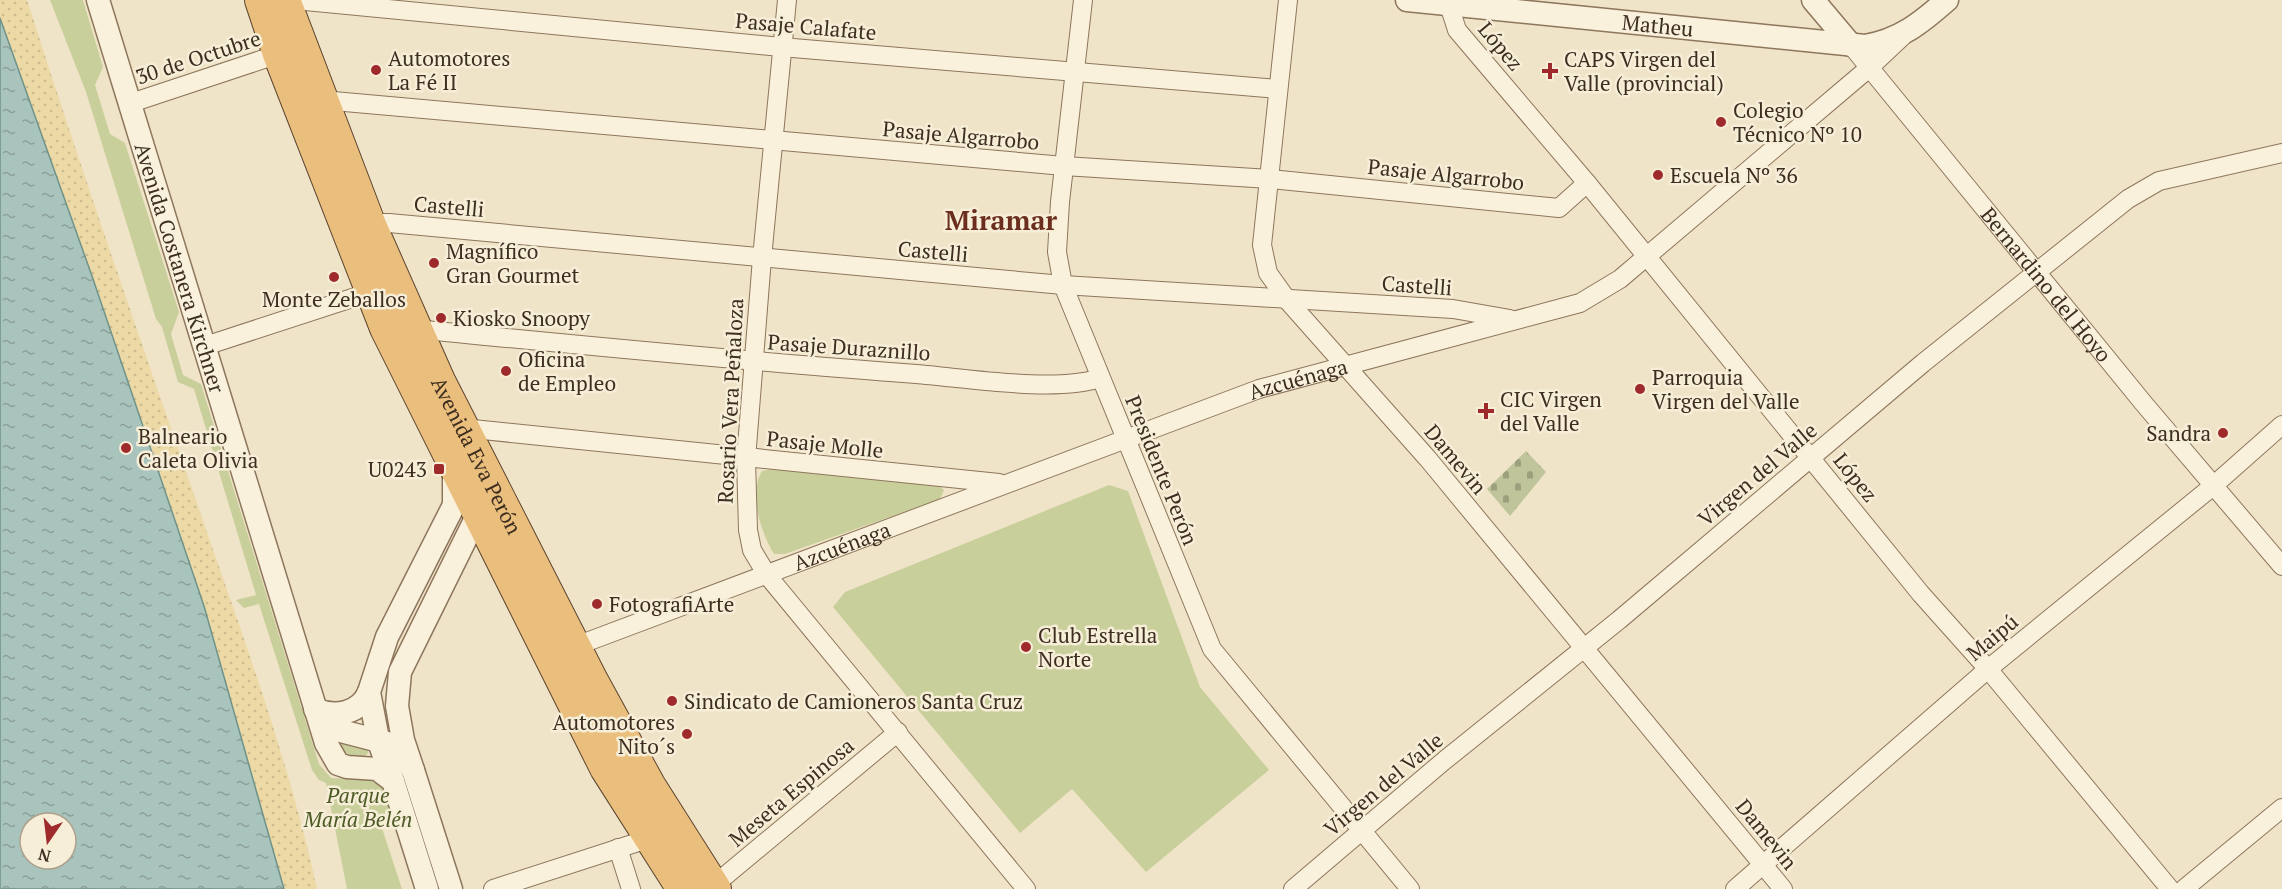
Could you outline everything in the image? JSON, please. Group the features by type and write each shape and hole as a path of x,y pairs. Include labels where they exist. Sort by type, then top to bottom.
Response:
{"highway":[{"name":"Avenida Eva Perón","path":"261,0 279,54 357,224 382,288 462,444 532,561 649,785 663,833"},
{"name":"Avenida Eva Perón","path":"284,0 322,100 357,224"},
{"name":"Avenida Eva Perón","path":"382,288 414,329 462,444 471,502 606,768 663,833 704,888"},
{"path":"471,502 492,504 513,548 532,561"}],"street":[{"name":"Avenida Costanera Kirchner","path":"98,0 326,743 339,764 347,767 377,769 393,781"},
{"name":"Pasaje Calafate","path":"295,0 781,47 1278,89"},
{"name":"Rosario Vera Peñaloza","path":"787,0 772,141 746,459 748,530 752,550 767,575 1026,889"},
{"name":"Presidente Perón","path":"1083,0 1064,166 1057,252 1063,285 1212,649 1410,889"},
{"name":"Damevin","path":"1288,0 1262,245 1268,273 1288,301 1346,364 1584,647 1782,889"},
{"name":"Matheu","path":"1407,0 1851,45 1879,43 1907,33"},
{"name":"Bernardino del Hoyo","path":"1813,0 2213,486 2282,566"},
{"name":"Azcuénaga","path":"576,646 1258,389 1518,320 1591,298 1620,279 1947,0"},
{"name":"López","path":"1449,4 1458,30 1647,256 1921,594 1988,669 2170,889"},
{"name":"30 de Octubre","path":"131,103 279,54"},
{"name":"Pasaje Algarrobo","path":"322,100 1064,166 1270,179 1559,208 1587,183"},
{"name":"Virgen del Valle","path":"1293,889 1810,458 2128,199 2159,181 2282,153"},
{"name":"Castelli","path":"357,224 1063,285 1288,301 1453,309 1518,320"},
{"path":"205,346 382,288"},
{"name":"Pasaje Duraznillo","path":"414,329 754,362 1065,385 1083,384 1100,378"},
{"name":"Maipú","path":"1735,889 1988,669 2213,486 2282,425"},
{"name":"Pasaje Molle","path":"462,444 746,459 1003,484"},
{"path":"315,709 339,715 358,706 369,692 387,637 471,502"},
{"path":"413,770 403,740 397,706 400,672 471,502"},
{"path":"369,692 378,739 427,889"},
{"name":"Avenida Costanera Kirchner","path":"315,709 337,730 378,739 402,754 413,770 451,889"},
{"name":"Meseta Espinosa","path":"704,888 898,732"},
{"path":"2184,889 2282,808"},
{"path":"493,889 663,833"},
{"path":"618,848 631,889"}],"sand":[{"name":"Balneario Caleta Olivia","path":"0,0 27,0 112,257 264,699 293,793 317,889 208,889 0,247"}],"green space":[{"name":"Parque María Belén","path":"50,0 83,0 103,67 95,85 110,134 125,143 179,312 171,334 183,375 201,384 319,764 331,778 369,778 381,786 386,794 389,807 380,822 402,889 347,889 326,783 319,780 312,770 259,604 244,608 236,600 256,595 194,389 178,382 162,327 156,319 86,92"},
{"path":"1526,451 1546,472 1510,516 1487,489"},
{"path":"773,469 937,484 944,490 940,499 785,554 774,554 761,525 756,502 758,480 762,471"},
{"name":"Club Estrella Norte","path":"1109,485 1128,491 1200,687 1269,770 1146,872 1072,789 1020,833 833,607 845,592"},
{"path":"338,739 368,744 368,753 363,758 347,759"}],"water":[{"path":"0,18 92,276 204,606 284,889 0,889"}],"place":[{"name":"Automotores La Fé II","path":"376,70"},
{"name":"CAPS Virgen del Valle (provincial)","path":"1550,71"},
{"name":"Colegio Técnico Nº 10","path":"1721,122"},
{"name":"Escuela Nº 36","path":"1658,175"},
{"name":"Magnífico Gran Gourmet","path":"434,263"},
{"name":"Monte Zeballos","path":"334,277"},
{"name":"Kiosko Snoopy","path":"441,318"},
{"name":"Oficina de Empleo","path":"506,371"},
{"name":"Parroquia Virgen del Valle","path":"1640,389"},
{"name":"CIC Virgen del Valle","path":"1486,411"},
{"name":"Sandra","path":"2223,433"},
{"name":"Balneario Caleta Olivia","path":"126,448"},
{"name":"U0243","path":"439,469"},
{"name":"FotografiArte","path":"597,604"},
{"name":"Club Estrella Norte","path":"1026,647"},
{"name":"Sindicato de Camioneros Santa Cruz","path":"672,701"},
{"name":"Automotores Nito´s","path":"687,734"}],"district":[{"name":"Miramar","path":"1001,220"}]}
